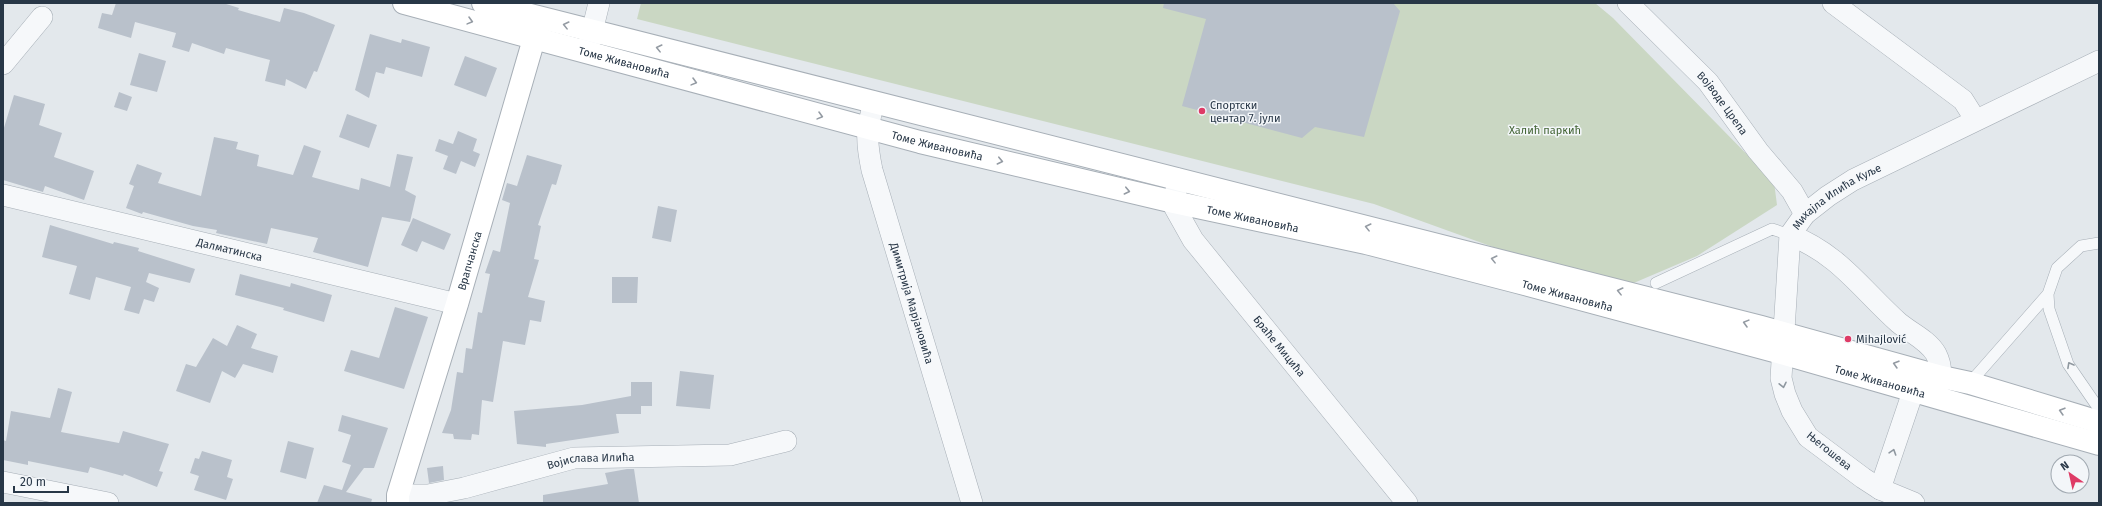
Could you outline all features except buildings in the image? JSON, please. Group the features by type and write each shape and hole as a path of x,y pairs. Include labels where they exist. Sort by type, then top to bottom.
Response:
{"main road":[{"name":"Томе Живановића","path":"404,3 538,28 592,31 1178,179 1917,380 1943,392 2099,444"},
{"name":"Томе Живановића","path":"483,3 538,28 587,53 867,129 1174,202 1366,243 1783,343"},
{"name":"Врапчанска","path":"398,499 538,28"},
{"name":"Томе Живановића","path":"1943,392 1970,383 2099,422"}],"street":[{"path":"587,53 599,3"},
{"name":"Војводе Црепа","path":"1628,3 1708,82 1758,151 1792,191 1805,214"},
{"path":"1833,3 1963,100 1975,120"},
{"path":"3,64 42,16"},
{"name":"Михајла Илића Куље","path":"1783,343 1790,235 1805,214 1828,196 1853,180 2099,61"},
{"name":"Димитрија Марјановића","path":"874,102 867,129 866,142 872,170 972,503"},
{"path":"1174,202 1178,179"},
{"name":"Далматинска","path":"3,195 457,304"},
{"name":"Браће Мицића","path":"1174,202 1178,216 1193,240 1407,503"},
{"path":"1790,235 1810,242 1842,265 1900,324 1931,347 1940,363 1943,392"},
{"name":"Његошева","path":"1783,343 1781,378 1785,394 1800,426 1808,437 1880,489 1914,503"},
{"path":"1880,489 1917,380"},
{"name":"Војислава Илића","path":"398,499 464,488 574,458 730,455 786,441"},
{"path":"3,482 64,499 108,503"}],"lane":[{"path":"1656,283 1772,229 1790,235"},
{"path":"1970,383 2048,294 2057,268 2081,246 2099,243"},
{"path":"2048,294 2049,309 2068,364 2099,409"}],"green space":[{"name":"Халић паркић","path":"641,3 1595,3 1613,18 1774,182 1777,205 1697,256 1615,291 1374,204 637,19"}],"place":[{"name":"Спортски центар 7. јули","path":"1202,111"},
{"name":"Mihajlović","path":"1848,339"}]}
